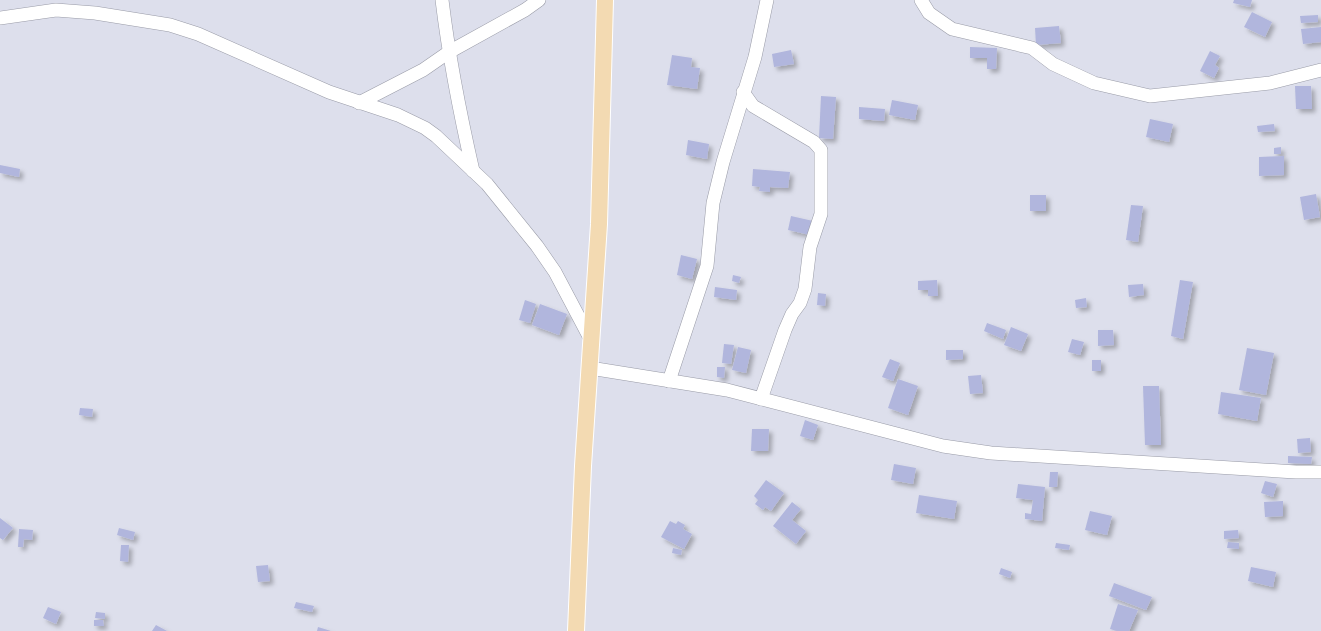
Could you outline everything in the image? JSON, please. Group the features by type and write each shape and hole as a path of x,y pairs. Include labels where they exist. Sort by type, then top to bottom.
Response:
{"main road":[{"path":"576,631 583,466 599,224 606,0"}],"street":[{"path":"442,0 460,118 474,171"},
{"path":"359,103 423,70 449,52 525,10 539,0"},
{"path":"669,381 707,266 713,203 754,57 767,0"},
{"path":"921,0 929,13 952,29 1032,48 1053,64 1094,83 1150,96 1270,83 1321,70"},
{"path":"0,18 56,10 95,13 170,25 220,43 329,92 398,115 425,128 436,136 487,184 542,253 555,272 592,342"},
{"path":"743,92 753,106 814,142 821,150 822,163 821,214 810,247 805,289 800,303 792,314 785,330 761,399"},
{"path":"590,368 727,390 943,446 985,452 1296,472 1321,472"}],"building":[{"path":"1234,0 1252,0 1250,7 1233,3"},
{"path":"1252,12 1272,22 1265,37 1244,27"},
{"path":"1318,15 1318,22 1301,23 1300,16"},
{"path":"1059,26 1061,43 1036,45 1035,28"},
{"path":"1321,27 1321,42 1303,44 1301,29"},
{"path":"970,47 997,48 996,69 987,69 987,58 970,58"},
{"path":"791,50 794,64 774,67 772,54"},
{"path":"1210,51 1220,56 1215,65 1219,68 1214,78 1200,71"},
{"path":"672,55 692,58 691,67 700,68 697,89 667,85"},
{"path":"1295,86 1311,86 1312,109 1296,109"},
{"path":"821,96 836,97 833,139 819,138"},
{"path":"892,100 918,105 915,120 889,115"},
{"path":"859,107 885,109 884,121 859,119"},
{"path":"1150,119 1173,124 1169,142 1146,137"},
{"path":"1274,124 1275,131 1258,132 1257,126"},
{"path":"688,140 709,144 707,159 686,155"},
{"path":"1281,147 1281,154 1274,154 1274,148"},
{"path":"1284,156 1284,175 1259,176 1259,157"},
{"path":"0,165 20,169 19,177 0,173"},
{"path":"753,169 790,172 788,188 770,187 770,192 759,191 760,187 752,186"},
{"path":"1316,194 1320,217 1304,220 1300,197"},
{"path":"1030,195 1046,195 1046,211 1030,211"},
{"path":"1131,205 1143,206 1138,242 1126,240"},
{"path":"791,216 813,221 810,235 788,230"},
{"path":"681,255 697,259 692,279 677,275"},
{"path":"733,275 741,277 739,283 732,281"},
{"path":"937,280 938,296 928,296 928,290 918,290 918,281"},
{"path":"1180,280 1193,282 1183,339 1171,336"},
{"path":"1143,284 1144,295 1129,297 1128,285"},
{"path":"715,287 737,290 736,300 714,297"},
{"path":"818,293 826,294 825,306 817,305"},
{"path":"1086,298 1087,307 1076,308 1075,300"},
{"path":"525,300 536,304 530,323 519,320"},
{"path":"540,304 567,314 559,335 532,325"},
{"path":"987,323 1006,330 1003,339 984,331"},
{"path":"1011,327 1028,334 1021,351 1004,345"},
{"path":"1098,330 1113,330 1114,345 1098,346"},
{"path":"1072,339 1084,342 1080,355 1068,352"},
{"path":"724,344 734,345 731,364 722,363"},
{"path":"738,347 751,350 746,373 732,370"},
{"path":"1247,348 1274,353 1266,395 1239,390"},
{"path":"946,350 963,350 963,359 946,360"},
{"path":"890,359 900,363 893,381 882,377"},
{"path":"1092,360 1101,360 1101,371 1092,371"},
{"path":"717,367 725,367 724,378 717,377"},
{"path":"981,375 983,393 970,394 968,376"},
{"path":"898,379 918,386 908,415 888,408"},
{"path":"1143,386 1159,386 1161,445 1145,445"},
{"path":"1221,392 1261,398 1257,421 1218,414"},
{"path":"80,408 93,409 92,417 79,415"},
{"path":"805,420 818,425 813,440 800,436"},
{"path":"752,429 769,429 768,451 751,451"},
{"path":"1310,438 1311,452 1298,453 1297,439"},
{"path":"1288,456 1312,457 1311,464 1288,463"},
{"path":"894,464 916,468 913,484 891,480"},
{"path":"1050,472 1058,472 1057,487 1049,487"},
{"path":"766,480 784,493 771,511 765,507 763,510 755,504 758,500 754,496"},
{"path":"1265,481 1277,484 1273,497 1261,493"},
{"path":"1018,484 1045,487 1042,521 1025,519 1025,513 1031,514 1033,500 1016,498"},
{"path":"919,495 957,501 954,519 916,513"},
{"path":"1283,501 1283,516 1265,517 1264,502"},
{"path":"792,502 801,509 792,520 806,531 796,544 773,526"},
{"path":"1090,511 1112,516 1107,535 1085,530"},
{"path":"0,518 13,528 3,540 0,538"},
{"path":"670,521 676,524 678,521 685,525 683,529 692,534 684,549 661,537"},
{"path":"119,528 135,532 133,540 117,535"},
{"path":"19,529 33,530 32,540 24,539 23,547 18,547"},
{"path":"1238,530 1239,538 1224,539 1224,531"},
{"path":"1228,542 1239,543 1239,549 1227,548"},
{"path":"1056,543 1070,545 1069,550 1055,548"},
{"path":"121,545 129,545 128,562 120,561"},
{"path":"673,548 682,550 681,555 672,553"},
{"path":"268,565 270,581 258,582 256,566"},
{"path":"1251,567 1276,572 1273,587 1248,581"},
{"path":"1001,568 1012,572 1010,578 999,574"},
{"path":"1114,583 1152,597 1146,610 1109,596"},
{"path":"296,602 314,606 312,612 294,608"},
{"path":"1118,604 1138,610 1129,631 1117,631 1110,629"},
{"path":"48,607 61,612 56,624 43,618"},
{"path":"96,612 105,613 105,619 95,618"},
{"path":"94,620 103,620 104,626 94,626"},
{"path":"156,625 167,631 152,631"},
{"path":"318,627 331,631 317,631"}]}
